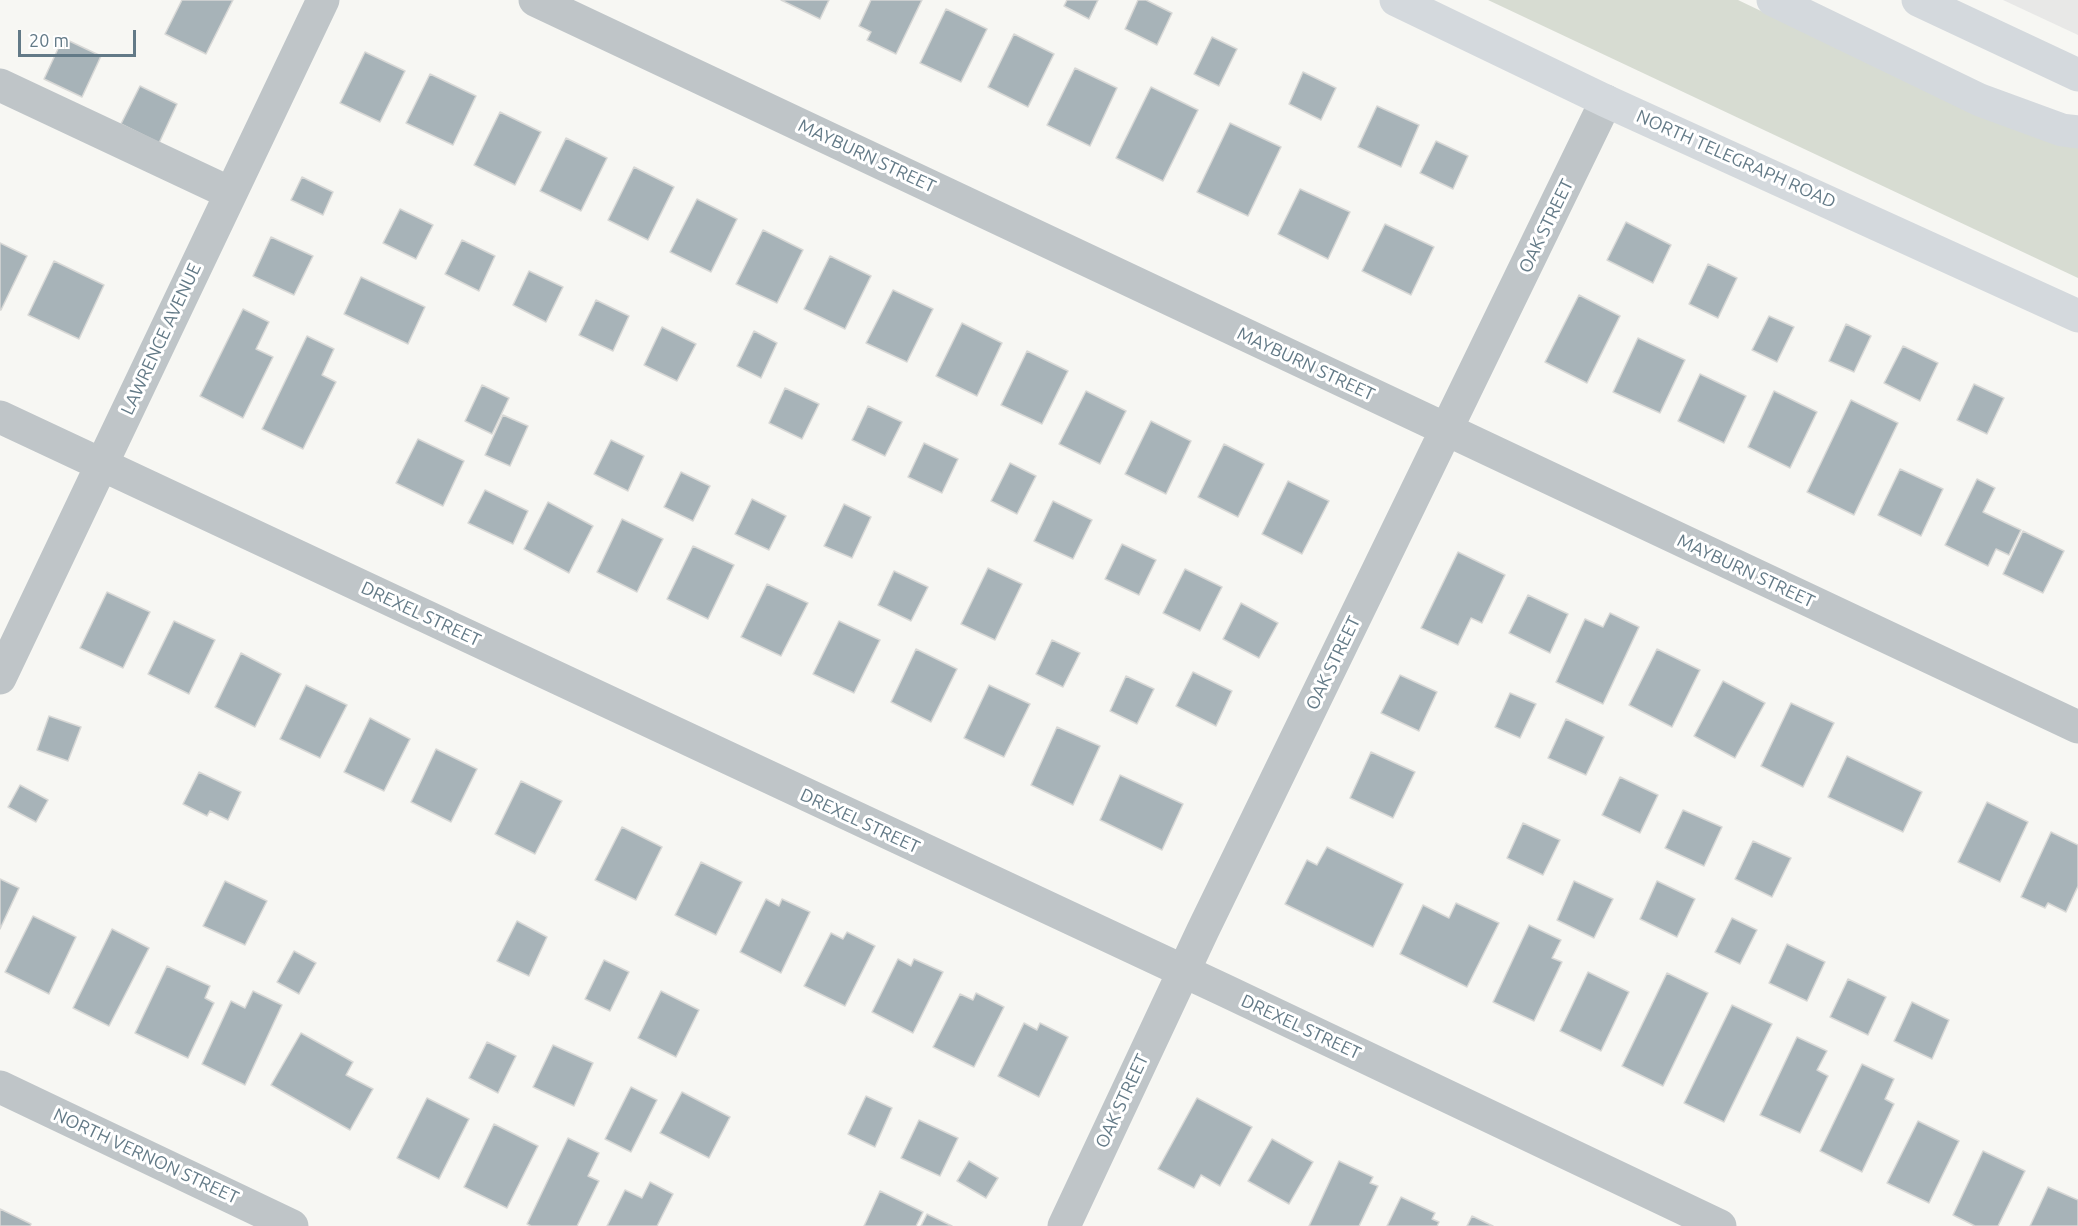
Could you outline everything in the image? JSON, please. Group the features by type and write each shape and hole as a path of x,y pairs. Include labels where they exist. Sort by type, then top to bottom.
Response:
{"main road":[{"name":"NORTH TELEGRAPH ROAD","path":"1396,0 1451,15 1606,101 2078,316"},
{"path":"1773,0 1980,100 2062,130 2078,132"},
{"path":"1918,0 2078,75"}],"street":[{"name":"LAWRENCE AVENUE","path":"0,678 323,0"},
{"name":"MAYBURN STREET","path":"535,0 2078,727"},
{"path":"0,85 230,193"},
{"name":"OAK STREET","path":"1064,1226 1183,972 1606,101"},
{"name":"DREXEL STREET","path":"0,417 1720,1226"},
{"name":"NORTH VERNON STREET","path":"0,1087 292,1226"}],"shaded area":[{"path":"1488,0 1738,0 1974,113 2078,148 2078,278"},
{"path":"2003,0 2078,0 2078,35"}],"building":[{"path":"182,0 233,0 206,54 165,34"},
{"path":"781,0 829,0 820,19"},
{"path":"871,0 922,0 896,54 867,40 871,32 859,26"},
{"path":"1067,0 1098,0 1089,19 1064,6"},
{"path":"1138,0 1146,0 1172,13 1157,45 1125,29"},
{"path":"946,9 987,29 961,82 920,63"},
{"path":"1014,34 1054,54 1028,107 988,87"},
{"path":"1212,37 1237,49 1219,86 1194,74"},
{"path":"63,38 101,56 82,97 44,79"},
{"path":"365,52 405,71 380,122 340,103"},
{"path":"1075,68 1117,88 1090,146 1047,125"},
{"path":"1303,72 1336,88 1321,120 1289,104"},
{"path":"430,74 476,96 453,145 406,123"},
{"path":"140,86 177,104 159,143 121,124"},
{"path":"1151,87 1198,110 1163,181 1116,158"},
{"path":"1377,106 1419,125 1401,167 1358,147"},
{"path":"500,112 541,132 515,185 474,165"},
{"path":"1230,123 1281,147 1248,216 1197,192"},
{"path":"566,138 607,158 581,211 540,191"},
{"path":"1436,141 1468,156 1453,189 1420,173"},
{"path":"634,167 674,187 648,240 608,220"},
{"path":"302,177 333,192 323,215 291,200"},
{"path":"1300,189 1350,212 1328,259 1278,234"},
{"path":"697,199 737,219 711,272 670,252"},
{"path":"400,209 433,225 416,259 383,243"},
{"path":"1626,222 1671,245 1653,283 1607,260"},
{"path":"1385,224 1434,247 1411,295 1362,271"},
{"path":"763,230 803,250 777,303 736,284"},
{"path":"271,237 313,256 294,295 253,276"},
{"path":"462,240 495,256 479,291 445,274"},
{"path":"0,243 27,256 1,310 0,310"},
{"path":"830,256 871,276 845,329 804,309"},
{"path":"54,261 104,285 79,339 28,315"},
{"path":"1708,264 1737,278 1718,318 1689,304"},
{"path":"529,271 563,287 546,322 513,305"},
{"path":"361,277 425,307 408,344 344,314"},
{"path":"893,290 933,309 907,362 866,343"},
{"path":"1579,295 1620,316 1587,383 1545,362"},
{"path":"596,300 629,316 613,351 579,335"},
{"path":"243,309 269,322 256,349 273,357 243,418 200,396"},
{"path":"1769,316 1794,327 1777,362 1752,350"},
{"path":"962,323 1002,343 977,396 936,376"},
{"path":"1846,324 1871,336 1854,372 1829,361"},
{"path":"662,327 696,344 677,381 644,365"},
{"path":"754,331 777,343 761,378 737,366"},
{"path":"307,336 334,349 322,375 336,382 303,449 262,429"},
{"path":"1638,338 1685,360 1660,413 1613,392"},
{"path":"1903,346 1938,363 1920,401 1884,383"},
{"path":"1027,351 1068,371 1042,424 1001,405"},
{"path":"1700,374 1746,396 1724,443 1678,421"},
{"path":"1974,384 2004,398 1987,434 1957,420"},
{"path":"482,385 509,398 492,434 465,421"},
{"path":"785,388 819,404 802,439 769,423"},
{"path":"1086,391 1126,411 1100,464 1059,444"},
{"path":"1774,391 1817,412 1790,468 1748,447"},
{"path":"1851,400 1898,423 1854,515 1807,492"},
{"path":"868,406 902,422 885,456 852,440"},
{"path":"503,415 528,426 510,466 485,455"},
{"path":"1151,421 1191,441 1166,494 1125,474"},
{"path":"418,439 464,461 443,506 396,483"},
{"path":"611,440 644,456 628,491 594,474"},
{"path":"924,443 958,459 942,493 908,477"},
{"path":"1224,444 1264,464 1238,517 1198,497"},
{"path":"1010,463 1036,476 1017,514 991,501"},
{"path":"1900,469 1943,489 1921,536 1878,515"},
{"path":"681,472 710,486 693,521 664,507"},
{"path":"1977,479 1995,488 1983,512 2021,530 2009,555 1996,549 1988,566 1945,545"},
{"path":"1288,481 1329,501 1302,554 1262,534"},
{"path":"485,490 528,511 513,544 468,523"},
{"path":"752,499 786,516 769,550 735,534"},
{"path":"1053,501 1092,520 1073,559 1034,541"},
{"path":"548,502 593,526 569,573 524,549"},
{"path":"844,504 871,517 852,558 824,546"},
{"path":"622,519 663,539 637,592 597,572"},
{"path":"2023,531 2064,551 2043,593 2003,574"},
{"path":"1122,544 1156,560 1139,595 1105,579"},
{"path":"693,546 734,565 708,619 667,599"},
{"path":"1458,552 1505,575 1482,623 1471,618 1458,645 1421,628"},
{"path":"988,568 1022,584 995,640 961,624"},
{"path":"1185,569 1222,587 1200,631 1163,613"},
{"path":"894,571 928,587 911,621 878,605"},
{"path":"767,584 808,603 781,656 741,637"},
{"path":"107,592 150,612 123,668 80,648"},
{"path":"1528,595 1568,614 1550,653 1509,633"},
{"path":"1241,603 1278,623 1259,658 1223,639"},
{"path":"1610,613 1639,627 1603,704 1556,682 1585,619 1603,627"},
{"path":"174,621 215,640 189,694 148,674"},
{"path":"839,621 880,640 854,693 813,674"},
{"path":"1052,640 1080,653 1063,687 1036,674"},
{"path":"916,649 957,669 931,722 891,702"},
{"path":"1657,649 1700,670 1672,727 1629,705"},
{"path":"241,653 281,674 255,727 215,707"},
{"path":"1193,672 1232,691 1216,726 1176,706"},
{"path":"1400,675 1437,692 1419,731 1381,713"},
{"path":"1126,676 1154,689 1137,724 1110,711"},
{"path":"1723,681 1765,703 1735,758 1694,736"},
{"path":"306,685 347,705 320,758 280,739"},
{"path":"989,685 1030,704 1004,757 964,738"},
{"path":"1510,693 1536,704 1520,738 1495,727"},
{"path":"1791,703 1834,723 1803,787 1761,766"},
{"path":"49,716 81,727 68,761 37,750"},
{"path":"370,718 410,739 384,791 344,772"},
{"path":"1566,719 1604,737 1586,775 1548,758"},
{"path":"1057,727 1100,746 1073,805 1031,785"},
{"path":"436,749 477,769 451,822 411,802"},
{"path":"1371,752 1415,772 1393,818 1350,798"},
{"path":"1847,756 1922,792 1903,832 1828,797"},
{"path":"199,772 241,792 228,820 210,811 207,816 183,804"},
{"path":"1120,775 1183,804 1162,850 1100,820"},
{"path":"1620,777 1658,795 1640,833 1602,815"},
{"path":"521,781 562,801 535,854 495,834"},
{"path":"20,785 48,800 36,822 8,807"},
{"path":"1987,802 2028,822 2000,882 1958,862"},
{"path":"1683,810 1722,827 1704,866 1665,848"},
{"path":"1523,823 1560,840 1543,875 1507,858"},
{"path":"622,827 662,847 636,900 595,880"},
{"path":"2051,832 2078,845 2078,886 2066,912 2048,903 2045,908 2021,897"},
{"path":"1753,841 1791,858 1772,897 1735,879"},
{"path":"1327,847 1403,884 1373,947 1285,904 1307,860 1317,865"},
{"path":"701,862 742,882 716,935 675,915"},
{"path":"0,879 19,888 0,929"},
{"path":"225,881 267,901 245,945 203,926"},
{"path":"1574,881 1613,899 1594,938 1557,920"},
{"path":"1657,881 1695,899 1677,937 1640,919"},
{"path":"766,899 779,906 782,899 810,912 781,973 740,952"},
{"path":"1456,903 1499,923 1467,987 1400,954 1423,905 1449,918"},
{"path":"33,916 76,937 49,994 5,972"},
{"path":"1732,918 1757,930 1740,964 1715,952"},
{"path":"517,921 547,937 529,976 497,961"},
{"path":"1529,925 1561,940 1552,958 1562,962 1534,1021 1493,1002"},
{"path":"112,929 149,948 109,1026 73,1008"},
{"path":"847,932 875,946 845,1006 804,986 831,933 843,939"},
{"path":"1787,944 1825,962 1807,1001 1769,983"},
{"path":"294,951 316,963 299,994 277,982"},
{"path":"898,959 911,966 914,959 943,972 913,1033 872,1012"},
{"path":"604,960 629,972 610,1011 585,999"},
{"path":"167,966 210,986 205,998 214,1003 188,1058 135,1033"},
{"path":"1588,972 1629,992 1601,1051 1560,1031"},
{"path":"1667,973 1708,993 1663,1086 1622,1066"},
{"path":"1848,979 1886,997 1868,1035 1830,1017"},
{"path":"253,991 282,1005 245,1085 202,1064 231,1001 245,1008"},
{"path":"661,991 699,1010 676,1057 638,1038"},
{"path":"976,993 1004,1007 974,1067 933,1047 960,994 973,1000"},
{"path":"1912,1002 1949,1020 1932,1059 1894,1041"},
{"path":"1732,1005 1772,1024 1724,1122 1684,1103"},
{"path":"1024,1023 1037,1030 1040,1023 1068,1037 1039,1097 998,1076"},
{"path":"301,1033 353,1062 346,1075 373,1089 350,1130 271,1085"},
{"path":"1797,1037 1827,1051 1817,1070 1828,1076 1800,1133 1760,1115"},
{"path":"487,1042 516,1056 498,1093 469,1078"},
{"path":"553,1045 593,1063 574,1106 533,1087"},
{"path":"1862,1064 1894,1079 1885,1099 1894,1104 1862,1172 1820,1151"},
{"path":"631,1087 657,1100 631,1152 605,1139"},
{"path":"682,1092 730,1117 709,1158 660,1133"},
{"path":"866,1096 892,1108 875,1147 848,1134"},
{"path":"427,1098 469,1119 439,1179 397,1158"},
{"path":"1197,1098 1252,1127 1220,1186 1201,1175 1194,1188 1158,1169"},
{"path":"919,1120 958,1138 940,1176 901,1158"},
{"path":"1918,1121 1959,1141 1929,1203 1887,1183"},
{"path":"494,1124 538,1146 507,1208 464,1187"},
{"path":"568,1138 599,1153 588,1176 599,1181 577,1226 531,1226 527,1224"},
{"path":"1272,1139 1313,1162 1289,1204 1248,1181"},
{"path":"1983,1151 2025,1171 1998,1226 1975,1226 1953,1215"},
{"path":"969,1161 998,1178 986,1198 957,1181"},
{"path":"1339,1161 1373,1177 1370,1183 1378,1186 1359,1226 1309,1226"},
{"path":"650,1182 673,1194 657,1226 607,1226 625,1190 642,1198"},
{"path":"2048,1187 2078,1200 2078,1226 2030,1226"},
{"path":"880,1191 923,1212 916,1226 864,1226"},
{"path":"1401,1197 1435,1213 1432,1219 1439,1222 1437,1226 1387,1226"},
{"path":"0,1209 31,1224 30,1226 0,1226"},
{"path":"927,1214 952,1226 921,1226"},
{"path":"1472,1216 1493,1226 1467,1226"}]}
